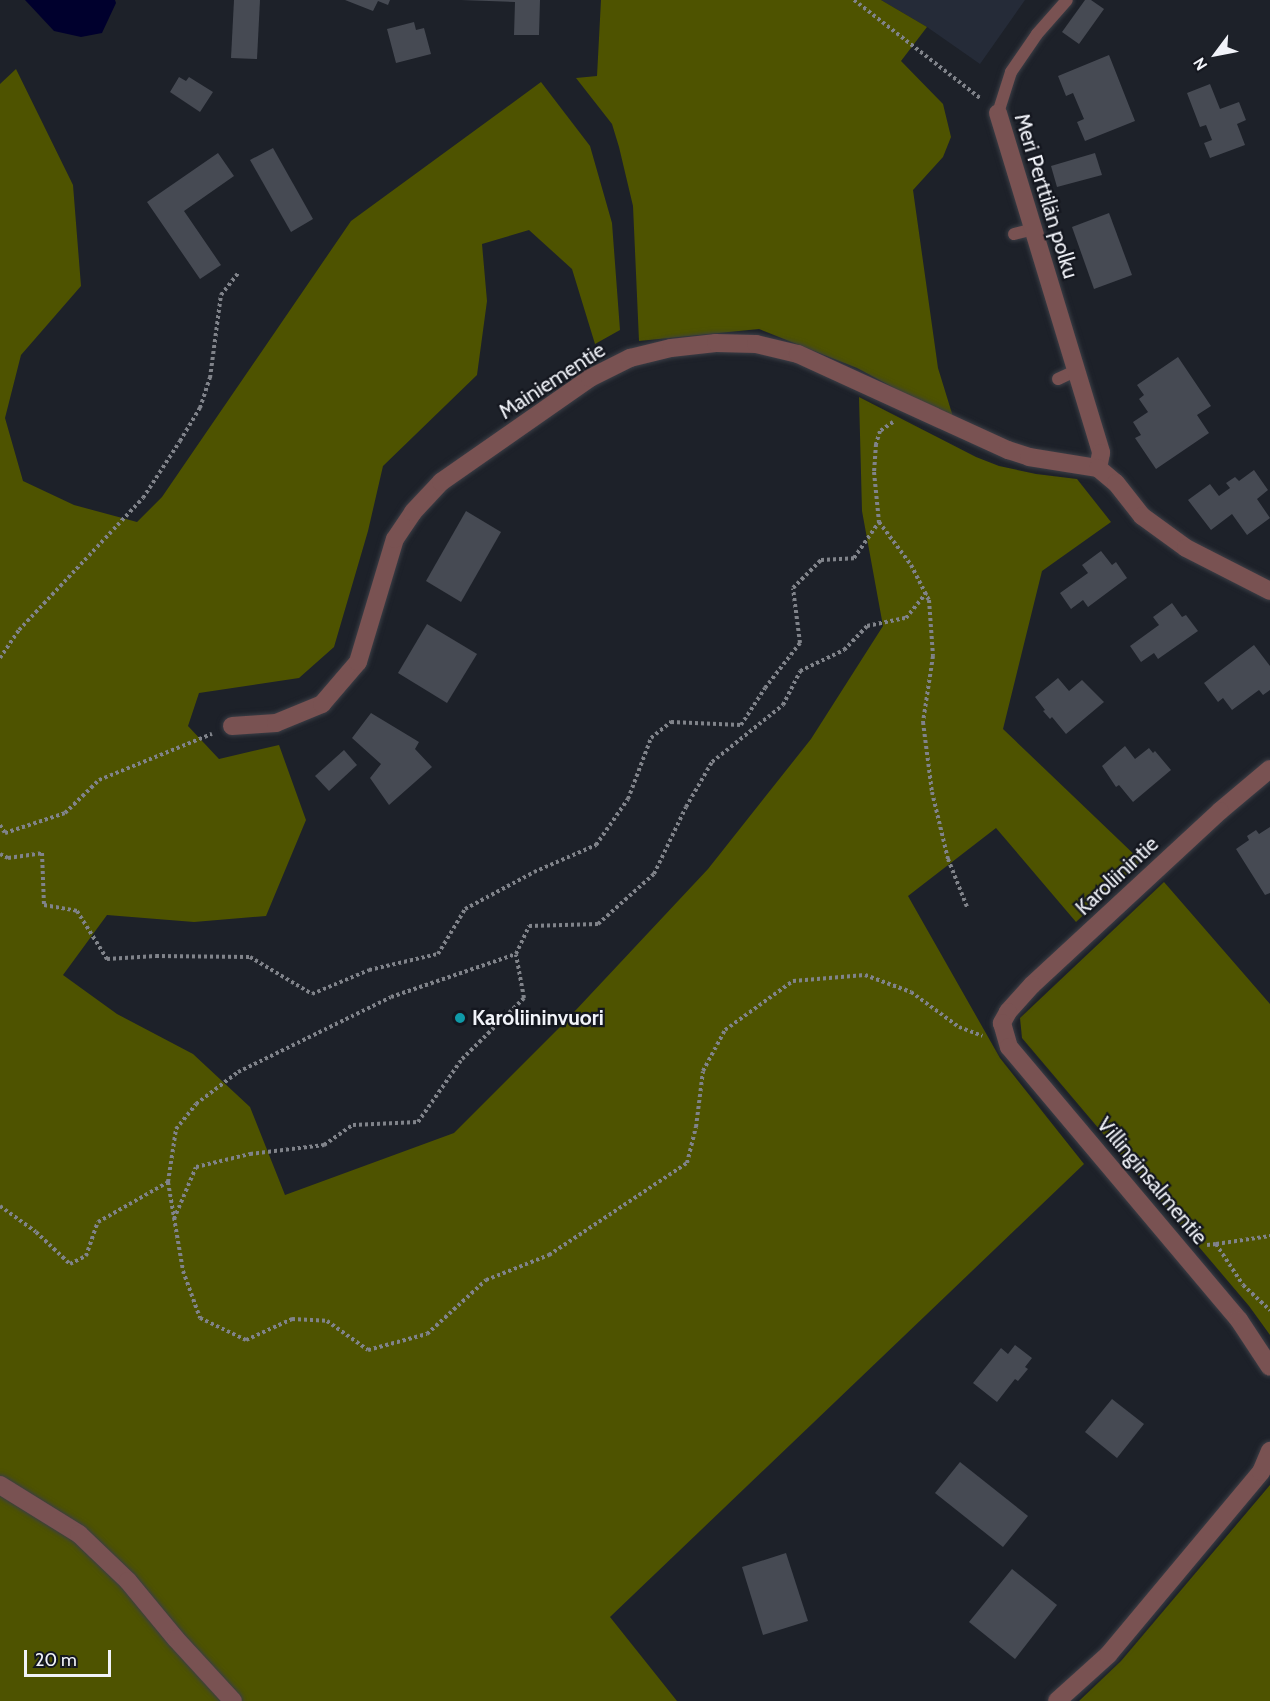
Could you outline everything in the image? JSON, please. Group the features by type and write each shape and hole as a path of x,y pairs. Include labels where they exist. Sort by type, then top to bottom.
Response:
{"street":[{"name":"Meri Perttilän polku","path":"998,112 1101,453 1098,468"},
{"name":"Mainiementie","path":"232,726 276,723 322,704 358,662 395,539 413,512 441,483 590,378 630,358 671,348 716,344 756,344 798,354 1029,457 1098,468"},
{"path":"1098,468 1116,483 1142,516 1186,548 1270,591"},
{"name":"Karoliinintie","path":"1002,1023 1008,1012 1032,985 1220,811 1270,769"},
{"name":"Villinginsalmentie","path":"1002,1023 1009,1047 1239,1320 1270,1367"},
{"path":"1057,1701 1108,1655 1261,1472 1270,1451"},
{"path":"0,1485 79,1534 128,1581 176,1639 233,1701"}],"lane":[{"path":"998,112 1011,72 1037,34 1067,0"},
{"path":"1014,234 1034,229"},
{"path":"1059,379 1077,370"}],"path":[{"name":"Meri Perttilän polku","path":"854,0 998,112"},
{"path":"0,658 19,630 143,498 180,441 200,408 210,378 221,295 238,273"},
{"path":"902,401 892,422 880,431 876,444 874,472 879,522 911,565 929,600 933,656 923,722 932,792 948,859 967,907"},
{"path":"0,854 8,858 42,853 44,905 77,911 107,959 156,956 250,957 312,994 369,970 438,954 465,909 534,872 596,845 628,799 651,738 671,722 741,725 765,688 800,643 793,588 821,560 854,558 879,522"},
{"path":"174,1219 196,1167 250,1154 324,1145 353,1125 418,1122 462,1059 524,998 516,954 529,926 598,924 654,874 686,807 712,762 783,705 800,671 844,650 867,626 906,618 926,593"},
{"path":"0,825 2,834 64,813 99,780 232,726"},
{"path":"516,954 391,997 238,1072 196,1104 176,1130 168,1182 183,1271 200,1318 246,1340 292,1319 327,1322 368,1350 427,1334 486,1280 549,1256 687,1163 696,1127 702,1071 725,1030 793,981 865,975 911,992 959,1027 1009,1047"},
{"path":"0,1206 36,1232 70,1264 86,1256 98,1222 168,1182"},
{"path":"1216,1244 1270,1236"}],"shaded area":[{"path":"601,0 881,0 927,27 901,61 943,104 951,137 943,157 913,190 938,368 954,420 857,368 759,329 639,341 633,206 619,147 612,124 576,78 597,76"},
{"path":"881,0 1025,0 980,64 927,27"},
{"path":"16,69 73,185 81,286 21,355 5,418 23,481 74,505 137,522 162,497 351,221 541,82 590,146 612,223 620,330 595,344 572,269 529,230 482,244 487,301 477,375 383,466 368,531 334,647 299,678 199,693 188,726 219,759 279,745 306,820 266,916 194,922 107,915 63,975 117,1014 193,1054 250,1107 285,1195 454,1133 560,1027 708,869 811,739 883,626 862,511 859,397 976,457 999,466 1036,474 1077,479 1111,522 1042,571 1003,729 1141,861 1076,922 996,828 908,896 1000,1058 1084,1164 610,1617 677,1701 0,1701 0,84"},
{"path":"1164,882 1270,1004 1270,1335 1249,1306 1022,1038 1020,1018"},
{"path":"1270,1485 1270,1701 1079,1701 1121,1661"}],"water":[{"path":"25,0 115,0 116,3 102,33 81,37 54,31"}],"building":[{"path":"234,0 260,0 257,59 231,58"},
{"path":"345,0 390,0 388,5 378,1 373,11"},
{"path":"461,0 540,0 539,35 514,35 515,2"},
{"path":"1085,0 1091,0 1104,9 1079,44 1062,32"},
{"path":"414,22 416,30 424,28 431,54 396,63 387,29"},
{"path":"1109,55 1135,121 1085,141 1077,122 1084,119 1073,93 1066,96 1058,76"},
{"path":"179,77 186,81 189,77 213,92 200,112 170,92"},
{"path":"1210,84 1220,109 1239,102 1246,120 1237,124 1245,145 1210,158 1204,143 1212,140 1206,125 1200,127 1187,93"},
{"path":"273,148 313,219 291,232 250,160"},
{"path":"218,153 234,176 184,211 221,265 200,279 147,202"},
{"path":"1095,153 1102,175 1057,187 1051,166"},
{"path":"1109,213 1132,275 1094,289 1072,227"},
{"path":"1178,357 1211,406 1197,415 1209,433 1156,469 1135,438 1141,435 1133,422 1148,412 1139,399 1144,395 1137,385"},
{"path":"1254,470 1268,490 1257,499 1270,518 1247,535 1232,514 1211,530 1188,500 1210,484 1219,496 1230,488 1226,483 1235,477 1239,481"},
{"path":"466,511 501,532 461,602 426,581"},
{"path":"1101,551 1112,565 1116,562 1127,578 1088,607 1083,600 1071,609 1060,593 1088,573 1082,565"},
{"path":"1172,603 1182,617 1186,615 1198,631 1158,659 1154,653 1141,662 1130,646 1159,625 1153,617"},
{"path":"427,624 477,654 447,703 398,673"},
{"path":"1254,645 1270,666 1270,690 1263,695 1259,690 1232,710 1223,698 1218,702 1204,683"},
{"path":"1058,678 1069,691 1082,680 1104,702 1066,734 1052,717 1050,719 1043,711 1045,710 1035,697"},
{"path":"371,713 419,742 415,749 432,767 389,805 370,778 381,764 352,738"},
{"path":"1125,746 1135,759 1149,748 1153,753 1155,751 1171,770 1133,802 1119,785 1116,787 1102,766"},
{"path":"344,750 357,765 329,791 315,776"},
{"path":"1270,827 1270,893 1265,895 1236,849 1249,840 1247,836 1256,830 1259,834"},
{"path":"1015,1345 1032,1358 1025,1367 1028,1369 1018,1381 1015,1379 997,1402 973,1383 1001,1348 1008,1354"},
{"path":"1112,1399 1144,1424 1117,1458 1085,1432"},
{"path":"960,1462 1028,1516 1003,1547 935,1493"},
{"path":"786,1553 808,1621 763,1635 742,1567"},
{"path":"1012,1569 1057,1605 1015,1659 969,1622"}],"place":[{"name":"Karoliininvuori","path":"460,1018"}]}
